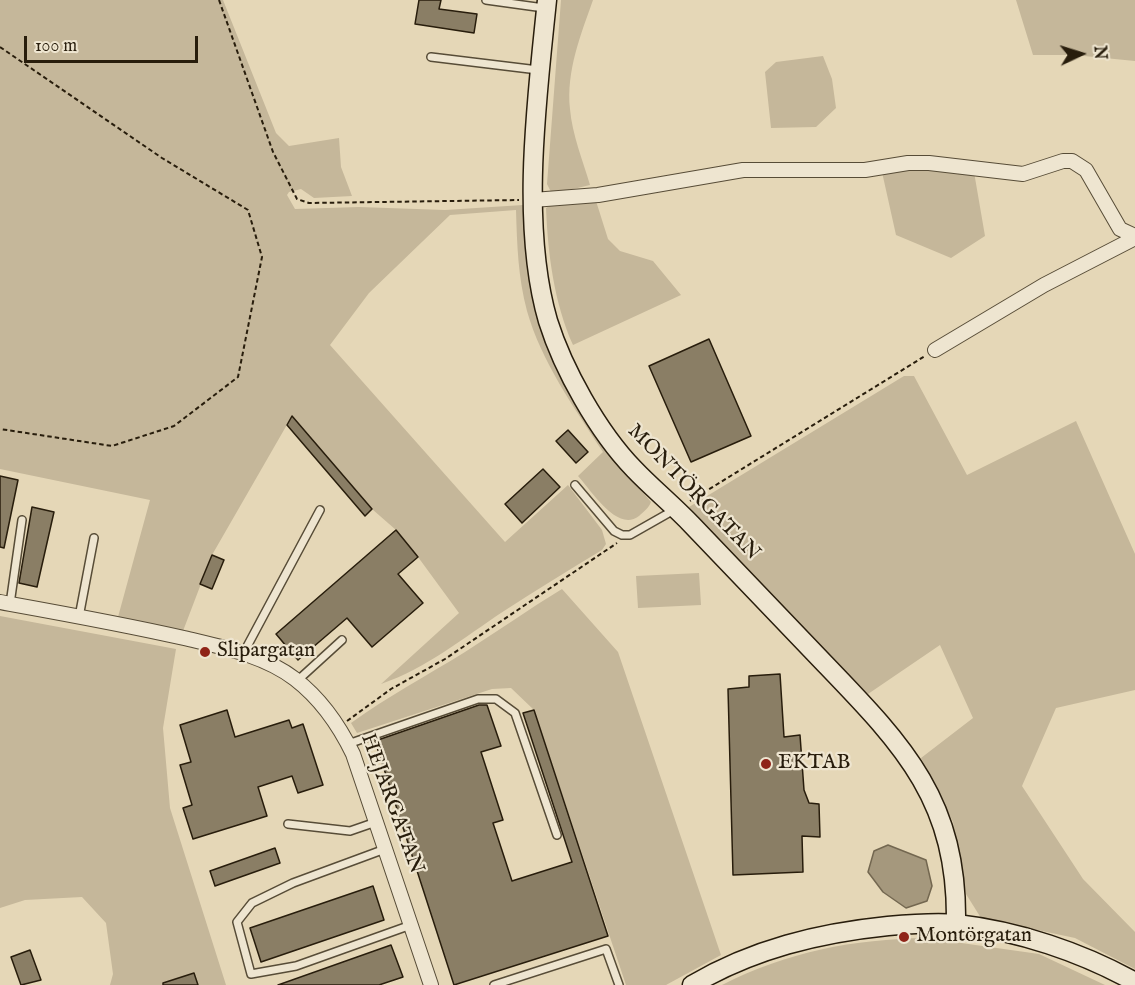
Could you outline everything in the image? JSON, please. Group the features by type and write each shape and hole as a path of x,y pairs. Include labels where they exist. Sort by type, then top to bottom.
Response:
{"street":[{"name":"MONTÖRGATAN","path":"547,4 533,200 534,241 539,282 548,321 561,353 594,415 633,468 676,508 869,710 905,752 930,795 945,835 955,881 956,924"},
{"path":"533,200 598,195 713,173 751,169 865,170 908,163 929,163 1023,174 1063,161 1072,161 1086,170 1120,229 1135,237"},
{"path":"935,350 1044,285 1135,237"},
{"name":"HEJARGATAN","path":"5,603 168,635 243,654 267,663 297,681 317,698 339,727 348,744 431,985"},
{"path":"692,985 723,968 764,951 812,937 886,926 956,924 1073,953 1135,982"}],"lane":[{"path":"486,0 547,4"},
{"path":"431,57 541,71"},
{"path":"575,484 614,531 622,535 630,535 676,508"},
{"path":"243,654 320,510"},
{"path":"5,603 22,520"},
{"path":"79,617 94,538"},
{"path":"297,681 342,640"},
{"path":"348,744 478,699 496,699 515,713 557,835"},
{"path":"288,824 350,831 376,822"},
{"path":"385,849 293,883 252,903 237,922 251,974 296,966 411,925"},
{"path":"494,985 606,950 619,985"}],"path":[{"path":"219,0 273,152 297,199 309,203 533,200"},
{"path":"0,47 162,158 248,210 262,257 238,377 174,426 112,446 0,429"},
{"path":"676,508 935,350"},
{"path":"339,727 390,689 445,659 630,535"}],"shaded area":[{"path":"0,0 223,0 276,133 289,146 339,138 341,167 352,196 314,198 301,189 289,192 287,195 295,209 359,207 445,210 523,205 530,282 546,339 605,448 651,502 647,508 631,520 613,515 578,476 603,452 560,384 533,330 522,286 516,210 450,215 369,293 330,345 505,542 568,485 602,530 606,544 602,550 516,603 444,652 414,670 381,684 459,613 396,530 372,509 292,416 212,555 183,631 118,617 150,500 0,469"},
{"path":"561,0 593,0 572,67 569,95 573,128 590,185 552,194 547,184"},
{"path":"1016,0 1135,0 1135,61 1074,55 1033,55"},
{"path":"823,56 832,79 836,108 816,127 771,128 765,72 776,62"},
{"path":"909,167 974,172 985,236 951,258 896,235 882,172"},
{"path":"596,201 608,239 620,251 653,261 681,295 573,345 566,329 553,278 546,208 554,203"},
{"path":"904,376 914,376 967,475 1076,421 1135,554 1135,690 1056,708 1022,786 1083,879 1135,932 1135,969 1075,938 981,918 966,894 953,822 921,758 973,718 940,645 868,694 695,516 689,507"},
{"path":"699,573 701,605 638,608 636,576"},
{"path":"562,589 618,652 721,955 666,985 626,985 534,710 511,688 492,689 357,733 351,723"},
{"path":"0,616 176,649 163,728 170,808 226,985 110,985 113,974 106,923 82,897 25,900 0,908"},
{"path":"888,845 926,860 932,886 927,901 906,908 883,892 868,872 874,851"},
{"path":"926,938 1039,954 1105,985 722,985 771,964 821,949 873,941"}],"building":[{"path":"419,0 441,0 439,9 477,14 474,33 415,24"},
{"path":"709,339 751,436 691,462 649,366"},
{"path":"292,416 372,509 365,516 287,425"},
{"path":"568,430 588,452 576,463 556,441"},
{"path":"543,469 560,487 522,523 505,504"},
{"path":"0,476 18,480 4,548 0,547"},
{"path":"32,507 54,512 37,587 19,583"},
{"path":"396,530 418,557 398,574 423,603 372,647 347,618 298,660 276,634"},
{"path":"212,555 224,560 212,589 200,584"},
{"name":"EKTAB","path":"780,674 784,737 800,735 804,790 809,803 819,804 820,837 802,836 803,872 733,875 728,689 749,687 749,676"},
{"path":"479,705 487,705 501,746 481,752 503,820 493,823 512,881 572,862 523,713 534,710 608,936 454,985 375,741"},
{"path":"227,710 235,737 289,720 292,728 303,724 323,785 298,793 292,776 258,787 267,816 193,839 183,808 192,805 180,765 191,762 180,725"},
{"path":"275,848 280,863 215,886 210,871"},
{"path":"373,886 384,920 261,962 250,928"},
{"path":"391,945 403,977 379,985 278,985"},
{"path":"30,950 41,980 21,985 11,957"},
{"path":"194,973 198,985 163,985 163,983"}],"place":[{"name":"Slipargatan","path":"205,652"},
{"name":"EKTAB","path":"766,764"},
{"name":"Montörgatan","path":"904,937"}]}
